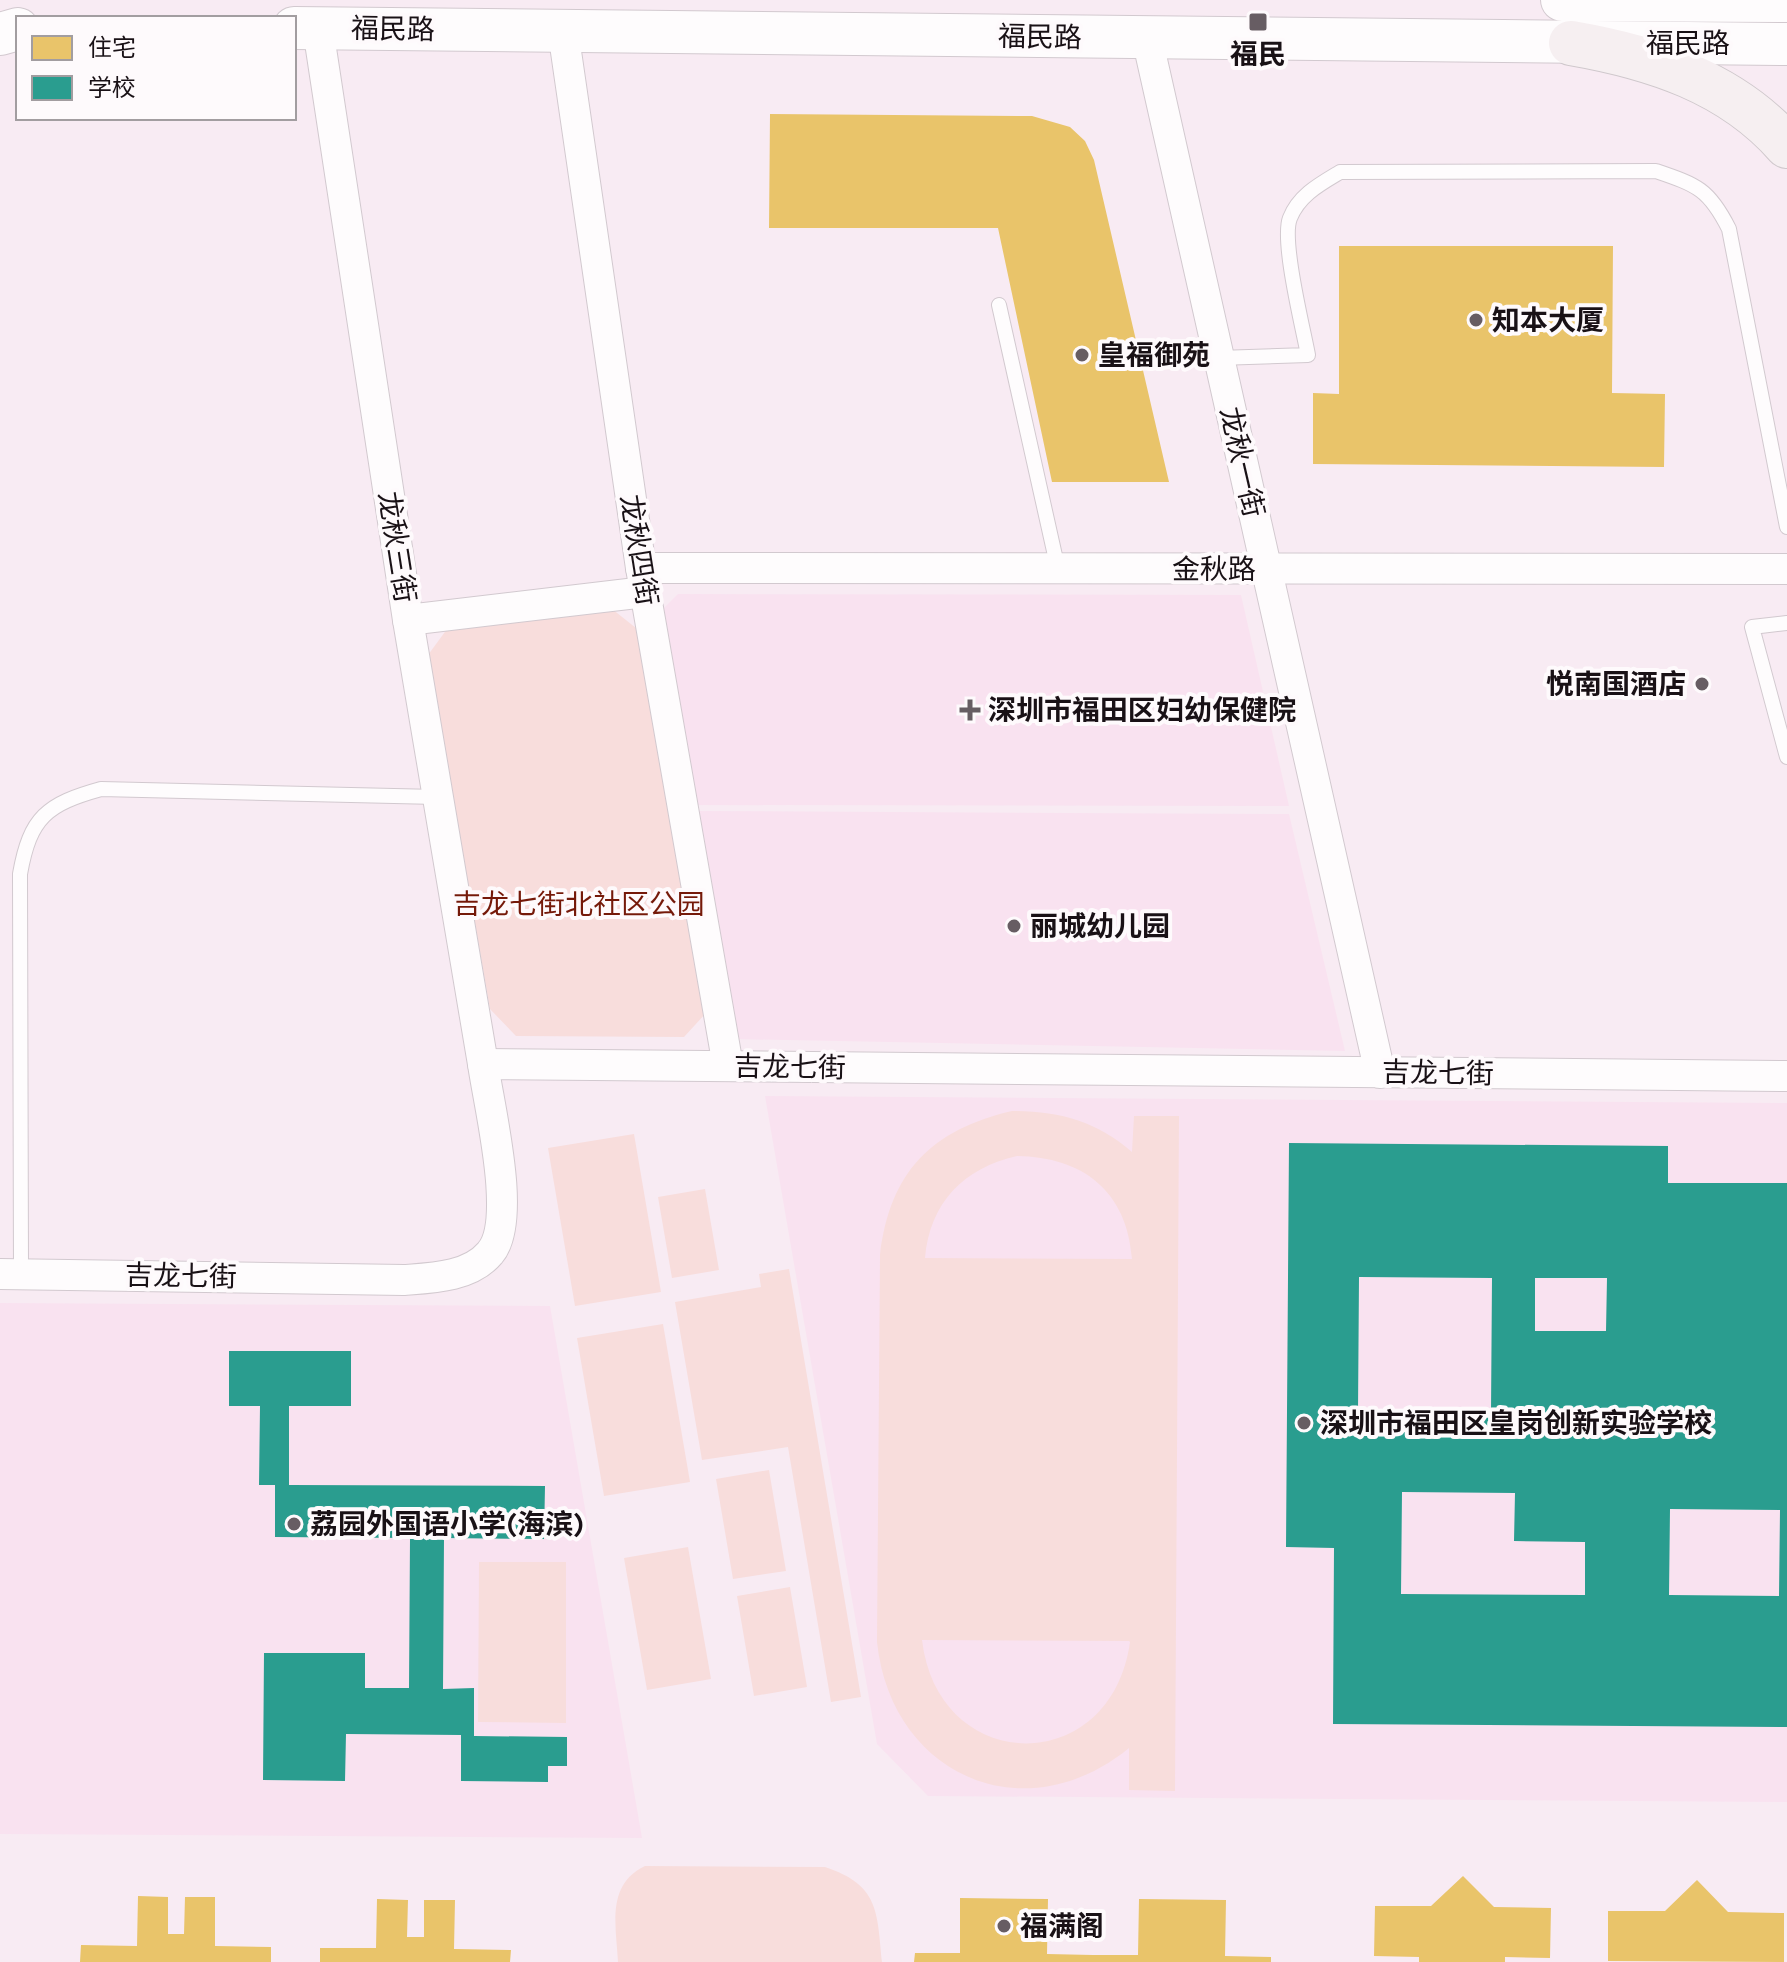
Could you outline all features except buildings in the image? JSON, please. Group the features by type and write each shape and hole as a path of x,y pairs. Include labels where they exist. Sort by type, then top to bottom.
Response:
{"main road":[{"name":"福民路","path":"1562,0 1787,1"},
{"name":"福民路","path":"306,28 1787,44"},
{"path":"1571,43 1624,52 1670,66 1750,111 1787,146"}],"street":[{"name":"龙秋三街","path":"306,28 483,1064"},
{"name":"龙秋四街","path":"563,31 643,580 728,1066"},
{"name":"龙秋一街","path":"1147,38 1380,1073"},
{"name":"金秋路","path":"408,620 643,580 1058,569 1787,569"},
{"name":"吉龙七街","path":"10,1274 404,1280 434,1278 469,1268 491,1253 502,1222 483,1064 1787,1076"}],"lane":[{"path":"1218,358 1308,355 1290,258 1288,220 1305,194 1340,172 1656,171 1690,183 1715,201 1729,229 1787,527"},
{"path":"999,305 1058,569"},
{"path":"1787,623 1752,627 1787,757"},
{"path":"10,1274 20,874 24,848 38,820 63,799 101,789 437,797"}],"shaded area":[{"name":"深圳市福田区妇幼保健院","path":"678,594 1241,595 1289,806 689,805 657,615"},
{"name":"丽城幼儿园","path":"692,811 1289,814 1345,1051 732,1039"},
{"name":"深圳市福田区皇岗创新实验学校","path":"765,1096 1787,1103 1787,1802 928,1796 877,1744"},
{"name":"荔园外国语小学(海滨)","path":"0,1303 550,1306 642,1838 0,1834"}],"green space":[{"name":"吉龙七街北社区公园","path":"607,605 636,628 706,1013 684,1037 516,1036 490,1009 428,655 450,625"},
{"path":"1012,1111 1062,1116 1091,1125 1132,1152 1134,1116 1179,1116 1175,1791 1129,1790 1129,1748 1089,1774 1047,1786 1007,1787 969,1777 935,1757 908,1727 888,1688 877,1642 880,1255 893,1200 919,1159 937,1143 983,1119","holes":["1017,1156 1062,1163 1097,1182 1121,1214 1132,1259 925,1258 934,1220 953,1190 981,1169","922,1640 1129,1641 1130,1642 1116,1687 1092,1719 1060,1737 1025,1743 990,1737 959,1717 935,1685"]},
{"path":"634,1134 661,1292 575,1306 548,1148"},
{"path":"705,1189 719,1270 672,1278 658,1197"},
{"path":"789,1269 861,1697 831,1702 788,1447 702,1460 675,1302 761,1287 759,1274"},
{"path":"663,1324 690,1482 604,1496 577,1338"},
{"path":"769,1470 786,1571 733,1579 716,1479"},
{"path":"688,1547 711,1679 647,1690 624,1558"},
{"path":"479,1562 566,1562 566,1723 478,1722"},
{"path":"790,1587 807,1687 754,1696 737,1596"},
{"path":"645,1866 825,1867 843,1874 856,1882 872,1902 879,1928 882,1962 618,1962 615,1920 619,1895 624,1884"}],"place":[{"name":"福民","path":"1258,22"},
{"name":"知本大厦","path":"1476,320"},
{"name":"皇福御苑","path":"1082,355"},
{"name":"悦南国酒店","path":"1702,684"},
{"name":"深圳市福田区妇幼保健院","path":"970,710"},
{"name":"丽城幼儿园","path":"1014,926"},
{"name":"深圳市福田区皇岗创新实验学校","path":"1304,1423"},
{"name":"荔园外国语小学(海滨)","path":"294,1524"},
{"name":"福满阁","path":"1004,1926"}]}
